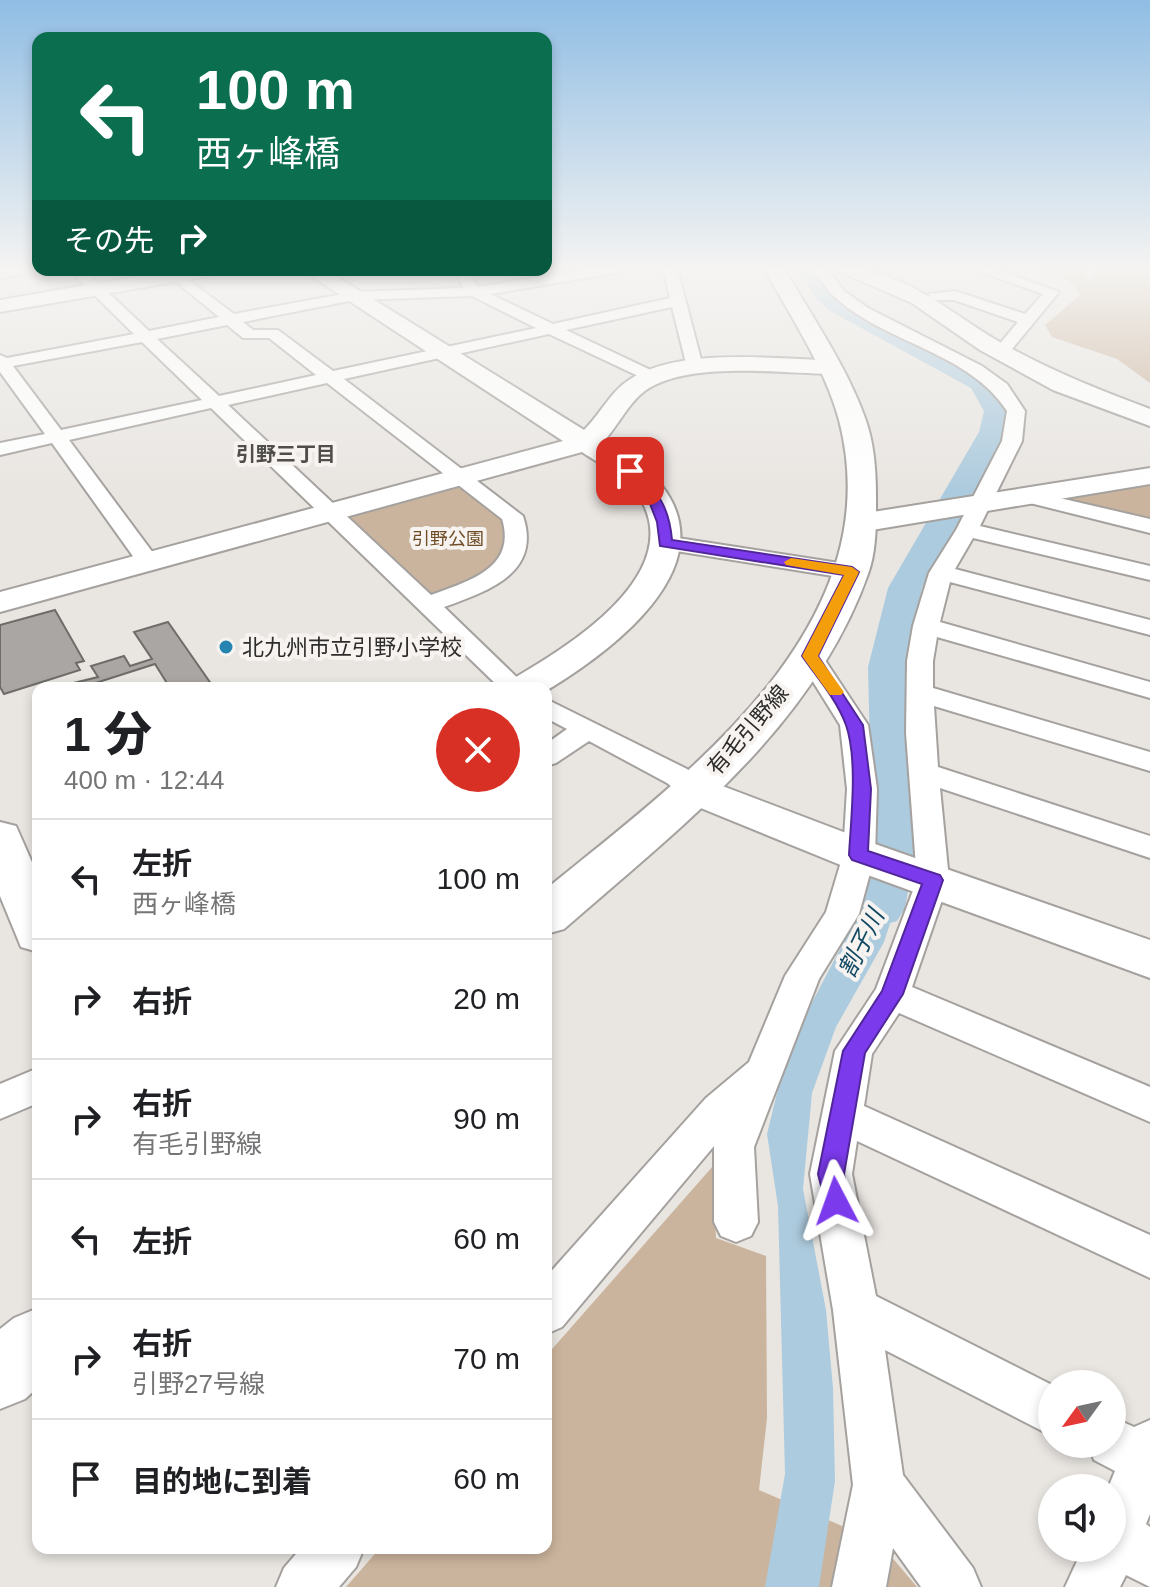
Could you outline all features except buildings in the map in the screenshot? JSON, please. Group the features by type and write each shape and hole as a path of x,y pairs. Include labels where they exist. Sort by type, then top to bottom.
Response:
{"main road":[{"name":"有毛引野線","path":"552,911 696,790 759,725 810,656 852,572 860,523 861,466 852,419 815,342"},
{"path":"984,342 1050,379 1150,418"},
{"path":"1000,342 1073,381 1150,410"},
{"path":"0,1374 32,1347"}],"street":[{"path":"113,342 1,363 148,561"},
{"path":"152,342 509,682"},
{"path":"284,342 466,478 512,516 518,527 520,543 504,569 487,581 427,605"},
{"path":"425,342 630,471 653,494 664,522 665,543 655,572 633,606 611,630 575,658 534,682"},
{"path":"0,449 491,342"},
{"path":"577,342 651,377"},
{"path":"689,342 695,367"},
{"path":"859,1587 879,1485 856,1310 831,1174 854,1051 892,994 924,876 925,773 920,661 925,626 941,573 970,512 1012,441 1016,411 1001,388 976,370 922,342"},
{"path":"1006,346 1009,342"},
{"path":"0,602 466,478 585,443 597,435 629,392 651,377 695,367 829,367"},
{"path":"970,512 1025,496 1150,476"},
{"path":"1025,496 1150,526"},
{"path":"860,523 927,510 970,512 1150,573"},
{"path":"665,543 852,572"},
{"path":"941,573 1150,628"},
{"path":"925,626 1150,690"},
{"path":"736,1222 734,1147 803,976 842,914 859,855 862,789 854,725 838,695 810,656"},
{"path":"920,693 1150,762"},
{"path":"552,710 677,776 696,790 859,855 1150,959"},
{"path":"552,753 587,729"},
{"path":"925,773 1150,847"},
{"path":"0,837 25,909"},
{"path":"892,994 1150,1105"},
{"path":"552,1304 720,1110 762,1073"},
{"path":"0,1102 32,1088"},
{"path":"842,1115 1150,1257"},
{"path":"856,1310 1038,1404"},
{"path":"1126,1522 1135,1448"},
{"path":"879,1485 954,1587"},
{"path":"303,1587 332,1554"},
{"path":"1092,1587 1111,1562"}],"green space":[{"path":"1067,342 1150,342 1150,383 1117,359"},
{"path":"1150,483 1150,520 1072,502 1066,496"},
{"name":"引野公園","path":"463,485 501,515 508,528 509,540 495,564 483,574 442,593 430,595 348,517"},
{"path":"713,1166 716,1238 766,1256 767,1418 759,1490 879,1542 917,1587 346,1587 375,1554 552,1554 552,1349"}],"water":[{"path":"868,873 902,887 884,942 836,1027 812,1093 803,1189 826,1310 833,1388 835,1481 819,1587 765,1587 785,1474 778,1206 767,1134 788,1048 858,915"}],"waterway":[{"name":"割子川","path":"880,908 895,836 887,667 905,588 993,432 997,417 994,401 980,383 905,342"}],"slow traffic":[{"path":"791,562 852,572 810,656 836,692"}],"place":[{"name":"北九州市立引野小学校","path":"226,647"}],"district":[{"name":"引野三丁目","path":"286,454"}],"route":[{"path":"630,471 653,494 664,522 665,543 852,572 810,656 838,695 854,725 862,789 859,855 933,880 892,994 854,1051 831,1174 836,1201"}]}
